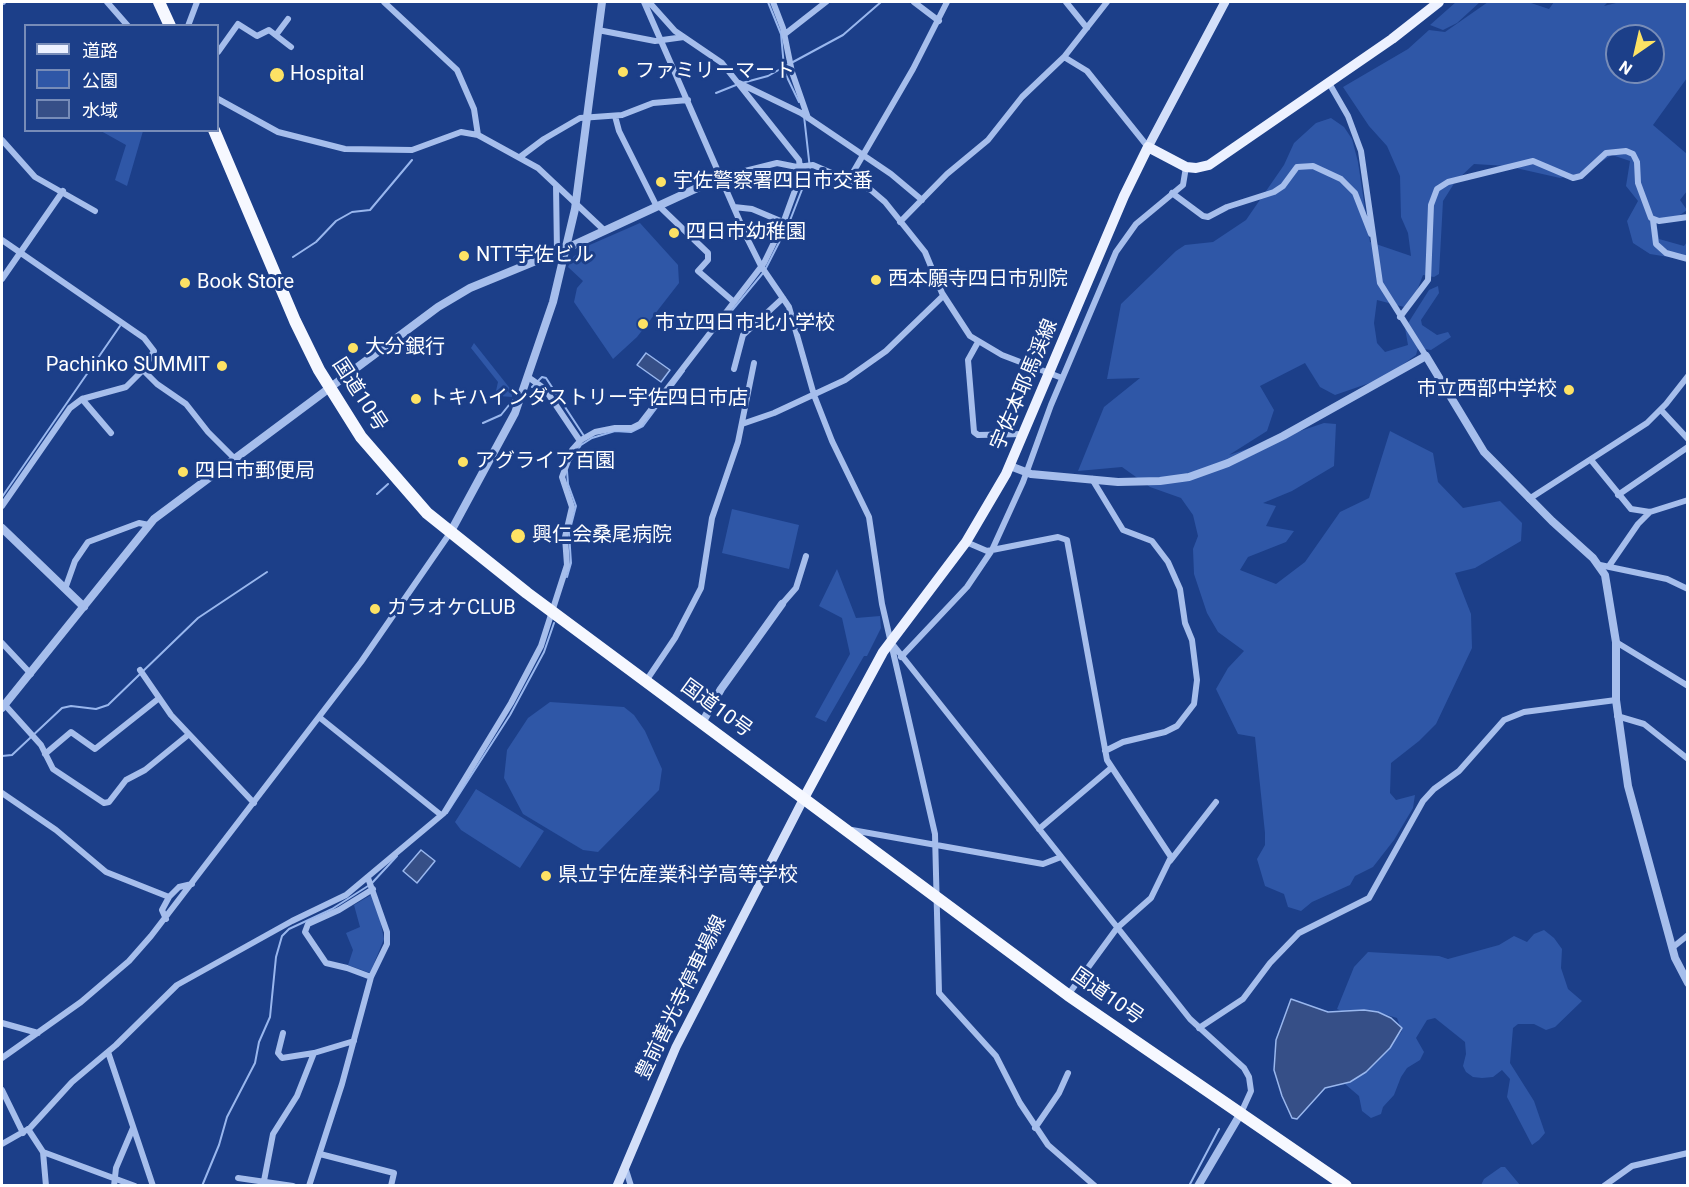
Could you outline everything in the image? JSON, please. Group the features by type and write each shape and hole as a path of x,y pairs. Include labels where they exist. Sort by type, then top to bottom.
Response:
{"highway":[{"path":"159,2 169,24"},
{"name":"国道10号","path":"215,132 298,328 329,388 384,466 428,513 450,533 551,611 1068,995 1346,1185"}],"main road":[{"path":"1225,2 1148,147 1186,167 1196,168 1209,165 1392,39 1439,2"},
{"name":"宇佐本耶馬渓線","path":"804,798 891,640 966,542 1010,466 1124,196 1148,147"},
{"name":"豊前善光寺停車場線","path":"617,1185 676,1047 804,798"}],"street":[{"path":"107,2 126,24"},
{"path":"189,24 197,2"},
{"path":"384,2 457,70 474,109 478,135"},
{"path":"2,1058 111,977 166,919 411,592 450,533 507,430 528,377 567,248 602,2"},
{"path":"644,2 763,269 793,317 814,395 832,441 869,517 882,604 936,844 937,984 939,993 996,1056 1035,1128 1055,1153 1095,1185"},
{"path":"2,1144 26,1131 82,1072 108,1052 158,1001 188,977 233,955 292,921 337,901 368,878 441,816 486,745 534,662 568,558 565,537 572,507 562,481 562,471 572,450 580,441 604,430 632,428 640,424 696,348 763,269 783,222 801,166 793,151 715,56 684,37 649,2"},
{"path":"773,2 785,34 792,72 808,118"},
{"path":"785,34 826,2"},
{"path":"914,2 939,21"},
{"path":"848,181 939,21 947,2"},
{"path":"1066,2 1087,28"},
{"path":"900,222 947,174 988,140 1022,97 1064,57 1107,2"},
{"path":"276,35 288,19"},
{"path":"219,51 238,24 254,35 267,30 291,47"},
{"path":"598,30 662,41 684,37"},
{"path":"1064,57 1087,71 1148,147"},
{"path":"737,82 808,118 864,156 922,200"},
{"path":"1329,83 1348,116 1361,151 1380,284 1478,444 1529,499 1605,566 1667,579 1688,589"},
{"path":"219,100 278,132 345,149 376,152 412,150 461,132 478,135 538,168 605,231"},
{"path":"520,158 544,139 585,117 615,116 653,103 688,100"},
{"path":"615,116 618,128 658,207 708,254 708,260 698,271 734,302"},
{"path":"2,140 35,177 95,211"},
{"path":"1400,317 1416,300 1428,280 1431,205 1437,189 1448,182 1533,161 1563,174 1581,176 1606,153 1626,151 1633,154 1637,162 1638,183 1653,220 1656,244 1666,253 1688,259"},
{"path":"188,735 148,768 124,782 107,803 56,771 45,754 3,707 149,525 234,458 453,296 567,248 721,177 777,163 816,166 879,196 925,252 943,296 964,328 978,342 1062,378"},
{"path":"1172,193 1203,216 1208,217 1227,207 1274,192 1283,186 1297,167 1313,166 1341,179 1354,193 1374,238"},
{"path":"901,657 967,587 992,550 1026,473 1062,378 1122,242 1141,219 1184,183 1186,167"},
{"path":"556,185 557,252"},
{"path":"2,279 63,191"},
{"path":"734,207 752,209 783,222"},
{"path":"1653,220 1688,217"},
{"path":"2,240 149,342 154,353 143,370 122,389 82,399 66,412 2,506"},
{"path":"742,424 845,380 878,358 943,296"},
{"path":"734,369 743,334 783,298"},
{"path":"978,342 968,360 974,432 978,435 1024,434"},
{"path":"1010,466 1026,473 1092,479 1160,481 1189,477 1283,436 1426,356"},
{"path":"646,681 675,638 701,588 712,518 742,424 754,363"},
{"path":"143,370 157,384 186,404 208,432 234,458"},
{"path":"1529,499 1638,430 1661,410 1688,376"},
{"path":"528,377 545,389 580,441"},
{"path":"82,399 111,433"},
{"path":"1661,410 1688,439"},
{"path":"1618,495 1688,447"},
{"path":"1591,460 1631,509 1650,512"},
{"path":"1092,479 1123,530 1152,541 1168,562 1180,589 1185,622 1193,644 1197,686 1193,707 1177,726 1161,733 1123,742 1105,751"},
{"path":"1688,500 1650,512 1605,566 1616,642 1617,716 1632,806 1672,948 1688,983"},
{"path":"65,589 75,561 88,542 138,524 149,525"},
{"path":"2,528 84,607"},
{"path":"966,542 977,549 992,550 1058,537 1064,537 1070,544 1105,751 1111,768 1170,854 1170,861"},
{"path":"702,723 720,689 796,588 806,556"},
{"path":"891,640 901,657 1198,1028 1248,1073 1251,1091 1241,1113 1198,1185"},
{"path":"1616,642 1688,686"},
{"path":"2,643 31,674"},
{"path":"140,670 158,699 188,735 254,802"},
{"path":"45,754 71,732 93,749 96,748 158,699"},
{"path":"1198,1028 1243,999 1270,963 1299,933 1369,898 1423,801 1434,789 1459,771 1503,720 1524,712 1616,700"},
{"path":"1617,716 1644,724 1688,759"},
{"path":"319,717 441,816"},
{"path":"1038,829 1111,768"},
{"path":"2,793 56,830 106,872 168,897"},
{"path":"1068,995 1117,928 1151,898 1170,861 1216,802"},
{"path":"845,829 1043,864 1060,857"},
{"path":"309,1185 354,1041 371,977 388,938 374,889 368,878"},
{"path":"166,919 162,910 168,897 179,887 193,884"},
{"path":"371,977 326,963 305,932 308,924 339,910 374,889"},
{"path":"1672,948 1688,935"},
{"path":"2,1023 38,1033"},
{"path":"283,1033 278,1053 282,1058 315,1053 354,1041"},
{"path":"108,1052 153,1185"},
{"path":"264,1183 273,1134 297,1096 315,1053"},
{"path":"1035,1128 1059,1093 1068,1073"},
{"path":"2,1090 26,1131 44,1152 135,1185"},
{"path":"114,1185 114,1177 133,1128"},
{"path":"44,1152 46,1185"},
{"path":"1604,1185 1632,1166 1688,1153"},
{"path":"320,1154 394,1173 391,1185"},
{"path":"625,1166 632,1185"},
{"path":"238,1178 293,1185"}],"green space":[{"path":"1456,2 1480,2 1457,23 1443,30 1430,25"},
{"path":"1488,2 1528,2 1549,9 1554,2 1608,2 1604,6 1620,2 1687,2 1687,78 1653,125 1687,154 1687,191 1680,200 1687,210 1676,218 1656,220 1659,239 1684,246 1687,242 1687,260 1650,254 1633,243 1627,221 1638,201 1626,186 1630,161 1612,155 1585,172 1560,178 1507,166 1474,164 1455,182 1443,201 1439,274 1434,277 1423,275 1415,296 1404,307 1377,300 1374,323 1377,343 1385,352 1408,345 1405,328 1429,290 1438,286 1439,293 1421,320 1422,325 1437,335 1448,332 1451,337 1431,350 1418,348 1416,355 1384,378 1335,395 1320,387 1305,363 1260,386 1274,410 1267,431 1229,455 1324,423 1336,424 1334,466 1292,491 1263,503 1276,506 1266,526 1294,531 1286,542 1248,557 1240,570 1276,584 1305,562 1340,512 1369,498 1390,431 1433,453 1438,482 1463,508 1500,501 1522,523 1521,541 1475,568 1455,573 1471,614 1472,648 1436,724 1391,763 1390,793 1396,800 1415,795 1413,808 1394,840 1373,867 1355,876 1350,885 1312,902 1301,911 1288,907 1284,894 1265,886 1257,859 1265,845 1265,833 1255,737 1238,734 1216,689 1228,668 1244,651 1218,632 1207,613 1194,574 1193,549 1198,536 1193,515 1181,498 1150,487 1122,467 1078,471 1104,407 1140,378 1107,379 1121,304 1176,251 1185,245 1213,242 1246,220 1284,165 1294,143 1316,123 1331,118 1344,127 1352,139 1358,162 1370,242 1411,256 1408,233 1401,217 1400,176 1387,146 1369,126 1343,87 1408,49 1429,30 1445,32"},
{"path":"103,132 143,132 127,186 115,180 126,145"},
{"path":"640,223 678,265 679,283 637,337 613,359 574,302 577,288 583,281 568,267 572,258 585,247"},
{"path":"474,343 512,391 512,397 499,396 496,391 498,382 471,348"},
{"path":"732,509 799,525 789,569 722,553"},
{"path":"837,569 856,618 880,616 881,628 867,656 864,656 826,722 815,717 850,654 842,618 819,606"},
{"path":"550,702 624,707 634,715 645,731 662,769 659,790 598,852 583,850 523,814 504,778 507,750 528,718"},
{"path":"476,789 544,831 520,868 461,830 455,822"},
{"path":"371,895 375,896 384,939 370,973 348,965 353,950 346,933 360,927 354,905"},
{"path":"1544,930 1562,949 1561,968 1568,989 1582,1001 1555,1027 1546,1030 1534,1024 1518,1024 1513,1028 1510,1063 1534,1101 1545,1133 1539,1140 1532,1145 1507,1097 1510,1079 1502,1070 1493,1077 1482,1078 1473,1077 1466,1072 1463,1066 1466,1054 1465,1042 1435,1018 1427,1020 1416,1038 1424,1052 1420,1060 1407,1068 1394,1095 1383,1107 1381,1114 1371,1118 1362,1111 1359,1096 1345,1084 1389,1048 1402,1031 1397,1018 1380,1013 1348,1014 1337,1009 1354,967 1368,952 1439,956 1448,959 1499,945 1514,936 1527,942 1534,934"},
{"path":"1501,1167 1505,1167 1520,1185 1481,1185 1484,1179"}],"water":[{"path":"646,353 670,370 661,382 637,365"},
{"path":"421,850 435,861 417,883 403,871"},
{"path":"1291,999 1328,1012 1364,1010 1378,1012 1391,1018 1402,1028 1390,1048 1366,1072 1350,1082 1325,1088 1297,1119 1292,1118 1274,1070 1276,1040"}],"waterway":[{"path":"742,83 768,76 784,67 781,34 768,2"},
{"path":"793,62 843,35 881,2"},
{"path":"788,65 784,67 785,73 799,102"},
{"path":"716,93 736,85"},
{"path":"766,268 789,223 810,169 804,116"},
{"path":"293,257 316,242 336,221 352,212 370,210 412,160"},
{"path":"715,331 763,273"},
{"path":"2,497 120,326"},
{"path":"571,460 581,445 592,438 615,431 631,432 643,426 684,371"},
{"path":"532,387 542,377 546,378 584,436"},
{"path":"483,423 501,415 513,400"},
{"path":"567,471 568,484 576,506 569,533 571,563 567,577"},
{"path":"377,494 388,484"},
{"path":"2,756 12,755 62,708 71,706 96,709 108,705 198,618 267,572"},
{"path":"447,813 510,715 544,652 554,623"},
{"path":"372,883 397,856"},
{"path":"202,1186 219,1145 227,1117 255,1063 259,1042 270,1017 276,957 282,936 289,929 332,909 368,886"},
{"path":"1189,1186 1219,1129"}],"place":[{"name":"ファミリーマート","path":"623,72"},
{"name":"Hospital","path":"277,75"},
{"name":"宇佐警察署四日市交番","path":"661,182"},
{"name":"四日市幼稚園","path":"674,233"},
{"name":"NTT宇佐ビル","path":"464,256"},
{"name":"西本願寺四日市別院","path":"876,280"},
{"name":"Book Store","path":"185,283"},
{"name":"市立四日市北小学校","path":"643,324"},
{"name":"大分銀行","path":"353,348"},
{"name":"Pachinko SUMMIT","path":"222,366"},
{"name":"市立西部中学校","path":"1569,390"},
{"name":"トキハインダストリー宇佐四日市店","path":"416,399"},
{"name":"アグライア百園","path":"463,462"},
{"name":"四日市郵便局","path":"183,472"},
{"name":"興仁会桑尾病院","path":"518,536"},
{"name":"カラオケCLUB","path":"375,609"},
{"name":"県立宇佐産業科学高等学校","path":"546,876"}]}
